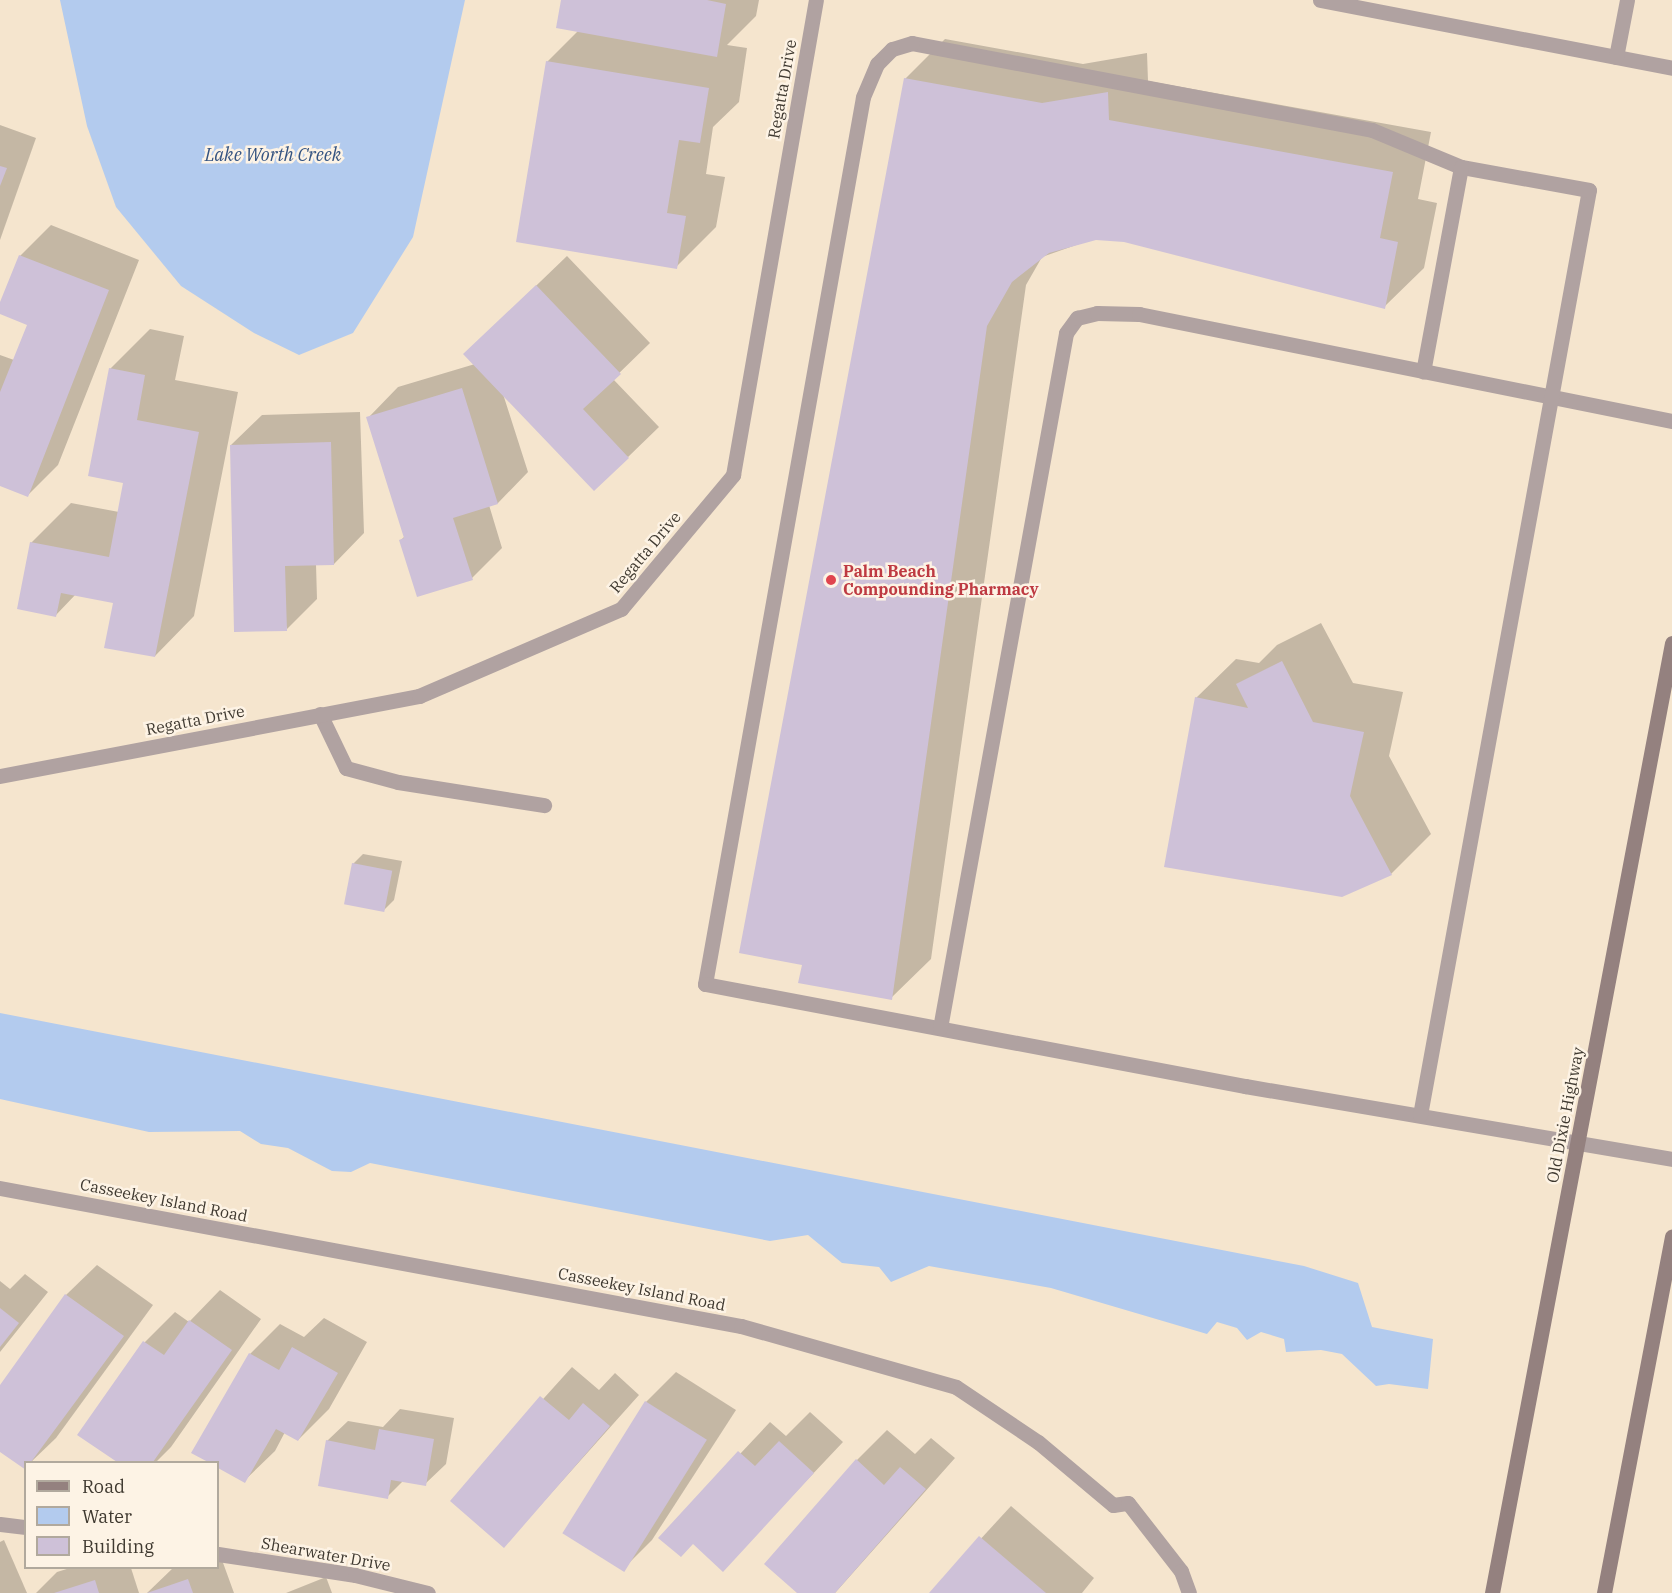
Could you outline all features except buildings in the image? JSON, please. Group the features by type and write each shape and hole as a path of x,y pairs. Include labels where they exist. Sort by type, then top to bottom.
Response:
{"main road":[{"name":"Old Dixie Highway","path":"1492,1593 1672,643"},
{"path":"1604,1593 1672,1236"}],"street":[{"name":"Regatta Drive","path":"0,776 419,696 621,609 733,475 816,0"},
{"path":"1320,0 1672,68"},
{"path":"1616,57 1627,0"},
{"path":"1419,1115 1588,190 1461,167 1372,130 912,43 892,49 877,64 863,97 705,984 1419,1115 1672,1159"},
{"path":"1423,372 1461,167"},
{"path":"940,1028 1066,333 1077,318 1097,313 1139,314 1672,421"},
{"path":"320,714 346,768 398,782 544,805"},
{"name":"Casseekey Island Road","path":"0,1188 741,1326 956,1387 1038,1442 1113,1505 1128,1503 1181,1571 1189,1593"},
{"path":"0,1524 24,1527"},
{"name":"Shearwater Drive","path":"219,1554 355,1575 428,1593"}],"water":[{"name":"Lake Worth Creek","path":"60,0 465,0 413,237 353,333 299,355 254,333 181,286 116,207 87,126"},
{"path":"0,1013 1304,1266 1358,1283 1372,1327 1433,1339 1428,1389 1389,1384 1376,1386 1342,1354 1321,1350 1286,1352 1284,1339 1261,1332 1247,1340 1237,1328 1217,1322 1207,1334 1051,1288 929,1266 891,1282 879,1267 842,1263 808,1235 770,1241 370,1163 351,1172 332,1171 288,1148 261,1144 240,1131 149,1132 0,1099"}],"place":[{"name":"Palm Beach Compounding Pharmacy","path":"831,580"}]}
